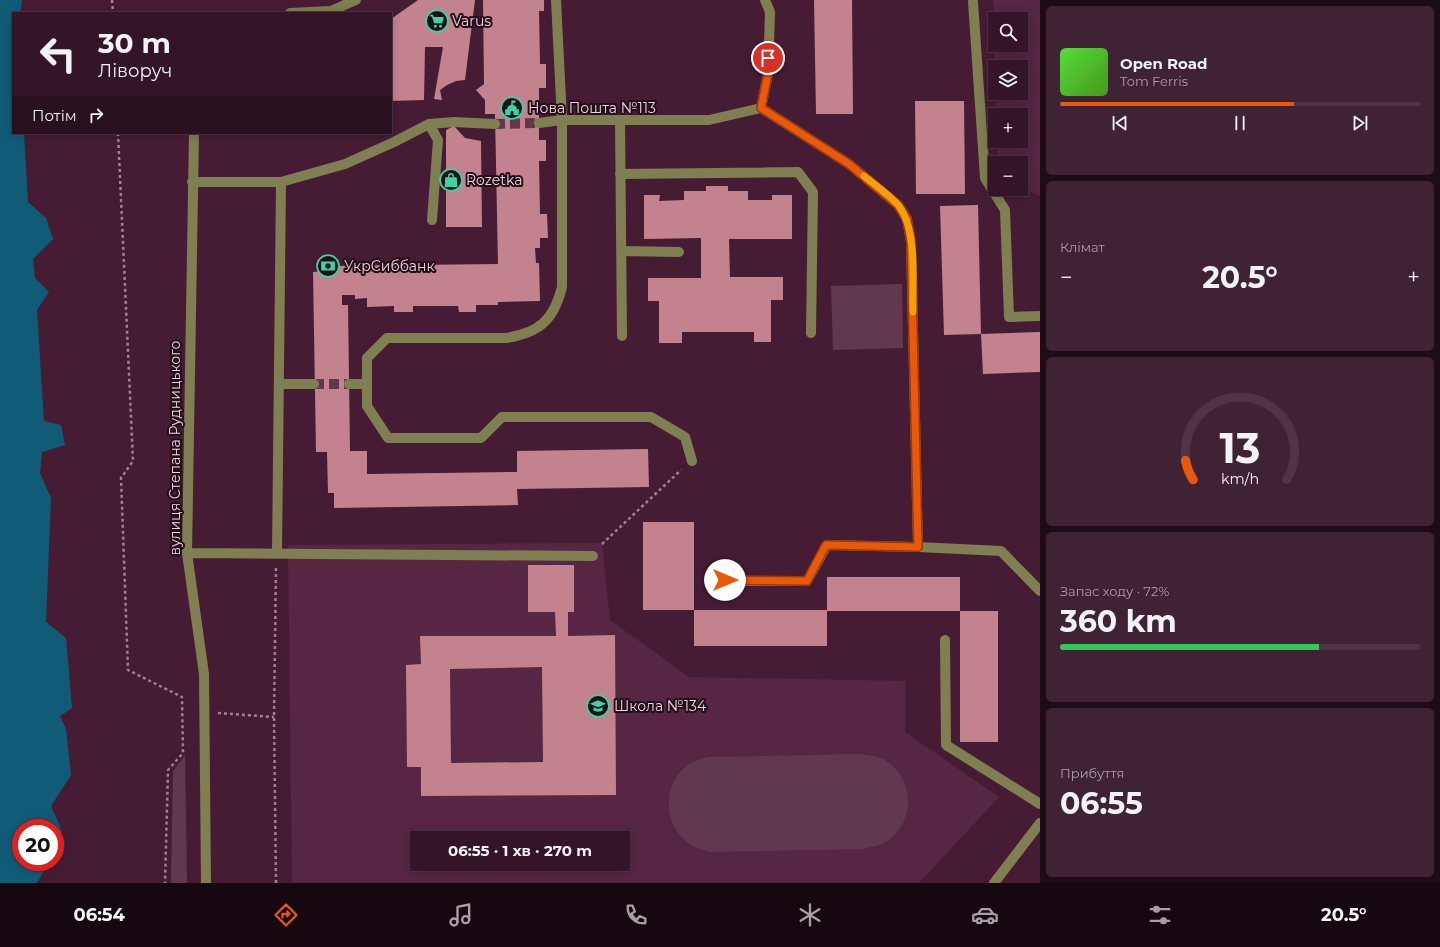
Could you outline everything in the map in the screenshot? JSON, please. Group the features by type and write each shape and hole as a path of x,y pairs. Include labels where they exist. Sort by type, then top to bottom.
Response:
{"street":[{"path":"310,12 331,11 356,0"},
{"path":"556,0 562,120 562,287 558,303 550,318 537,328 522,336 506,338 387,338 367,358 367,406 388,438 481,438 502,417 651,417 685,437 692,461"},
{"path":"761,108 768,74 770,12 765,0"},
{"path":"973,2 985,178 1005,210 1009,317 1040,316"},
{"path":"539,123 562,120 709,120 761,108 849,164 898,205 907,219 911,242 918,547"},
{"path":"620,120 622,336"},
{"path":"192,182 281,182 345,164 394,142 429,124 454,122 496,124"},
{"path":"429,124 438,140 432,220"},
{"name":"вулиця Степана Рудницького","path":"194,134 187,553 204,674 206,883"},
{"path":"620,174 798,172 813,192 812,333"},
{"path":"276,553 281,182"},
{"path":"621,251 679,252"},
{"path":"279,384 314,384"},
{"path":"349,384 367,384"},
{"path":"725,580 807,581 826,545 918,547 1001,551 1040,591"},
{"path":"187,553 593,556"},
{"path":"945,640 946,745 1040,804"},
{"path":"994,883 1040,823"}],"path":[{"path":"112,0 113,12"},
{"path":"118,134 134,461 121,478 128,670 182,697 182,753 168,770 165,883"},
{"path":"593,556 602,543 692,461"},
{"path":"276,553 274,717 276,883"},
{"path":"182,709 274,717"}],"shaded area":[{"path":"993,0 1040,0 1040,196 1028,190 1028,156 998,156 997,148 1028,148 1028,108 996,108 996,100 1028,100 1028,60 995,60 994,52 1028,52 1028,12 993,12"},
{"path":"902,284 903,348 833,350 831,286"},
{"name":"Школа №134","path":"602,543 610,620 689,677 906,681 905,732 999,797 919,883 292,883 288,545"},
{"path":"185,755 187,883 171,883 173,771"},
{"path":"871,755 888,762 897,770 907,789 907,811 904,821 898,831 890,839 880,845 861,849 710,852 695,847 685,841 678,833 673,823 670,813 670,791 674,781 681,771 697,761 708,757"}],"water":[{"path":"0,0 22,0 21,9 19,12 12,12 12,134 24,134 28,202 46,218 53,239 33,259 35,278 49,292 37,310 44,421 61,425 65,445 42,452 40,473 51,498 46,622 66,638 72,708 60,716 66,729 71,775 51,806 57,819 12,819 12,871 44,871 37,883 0,883"}],"building":[{"path":"418,0 475,0 465,80 456,81 440,90 442,100 434,99 443,47 425,47 424,100 392,101 392,18"},
{"path":"483,0 544,0 544,11 539,11 540,64 546,64 546,88 539,88 539,140 546,140 546,161 539,161 540,214 547,214 548,238 540,238 540,248 535,248 536,263 539,263 540,301 498,302 498,305 476,305 476,312 459,312 458,306 413,306 413,312 394,312 394,306 367,307 367,298 355,299 355,295 342,295 342,305 348,305 350,451 367,451 367,474 517,472 517,451 648,449 649,487 517,489 518,505 334,508 334,493 328,493 327,452 316,452 313,272 329,271 328,266 498,264 495,114 485,114 485,100 476,90 484,84"},
{"path":"814,0 852,0 853,114 816,114"},
{"path":"915,101 964,101 965,194 916,194"},
{"path":"454,126 465,138 481,141 482,227 446,227 446,130"},
{"path":"706,186 728,186 728,191 748,191 748,200 772,200 772,195 792,195 792,239 729,239 730,277 783,277 783,300 771,300 771,342 754,342 754,332 682,332 682,343 659,343 659,301 648,301 648,278 701,278 701,238 644,239 644,195 660,195 659,201 684,200 684,191 706,191"},
{"path":"978,205 981,334 944,335 940,206"},
{"path":"1040,332 1040,372 983,374 981,334"},
{"path":"643,522 694,522 694,610 643,610"},
{"path":"528,565 574,565 574,612 568,612 568,636 615,635 616,795 421,796 421,767 407,767 406,665 421,664 420,636 556,636 555,612 528,612","holes":["542,667 543,762 451,763 450,669"]},
{"path":"827,577 960,577 960,611 827,611"},
{"path":"694,610 827,610 827,646 694,646"},
{"path":"960,611 998,611 998,742 960,742"}],"tunnel":[{"path":"495,124 539,123"},
{"path":"314,384 349,384"}],"slow traffic":[{"path":"864,176 898,205 907,219 911,242 913,312"}],"place":[{"name":"Varus","path":"437,21"},
{"name":"Нова Пошта №113","path":"512,108"},
{"name":"Rozetka","path":"451,180"},
{"name":"УкрСиббанк","path":"328,266"},
{"name":"Школа №134","path":"598,706"}],"route":[{"path":"725,580 807,581 826,545 918,547 911,242 907,219 898,205 849,164 761,108 768,74 768,58"}]}
